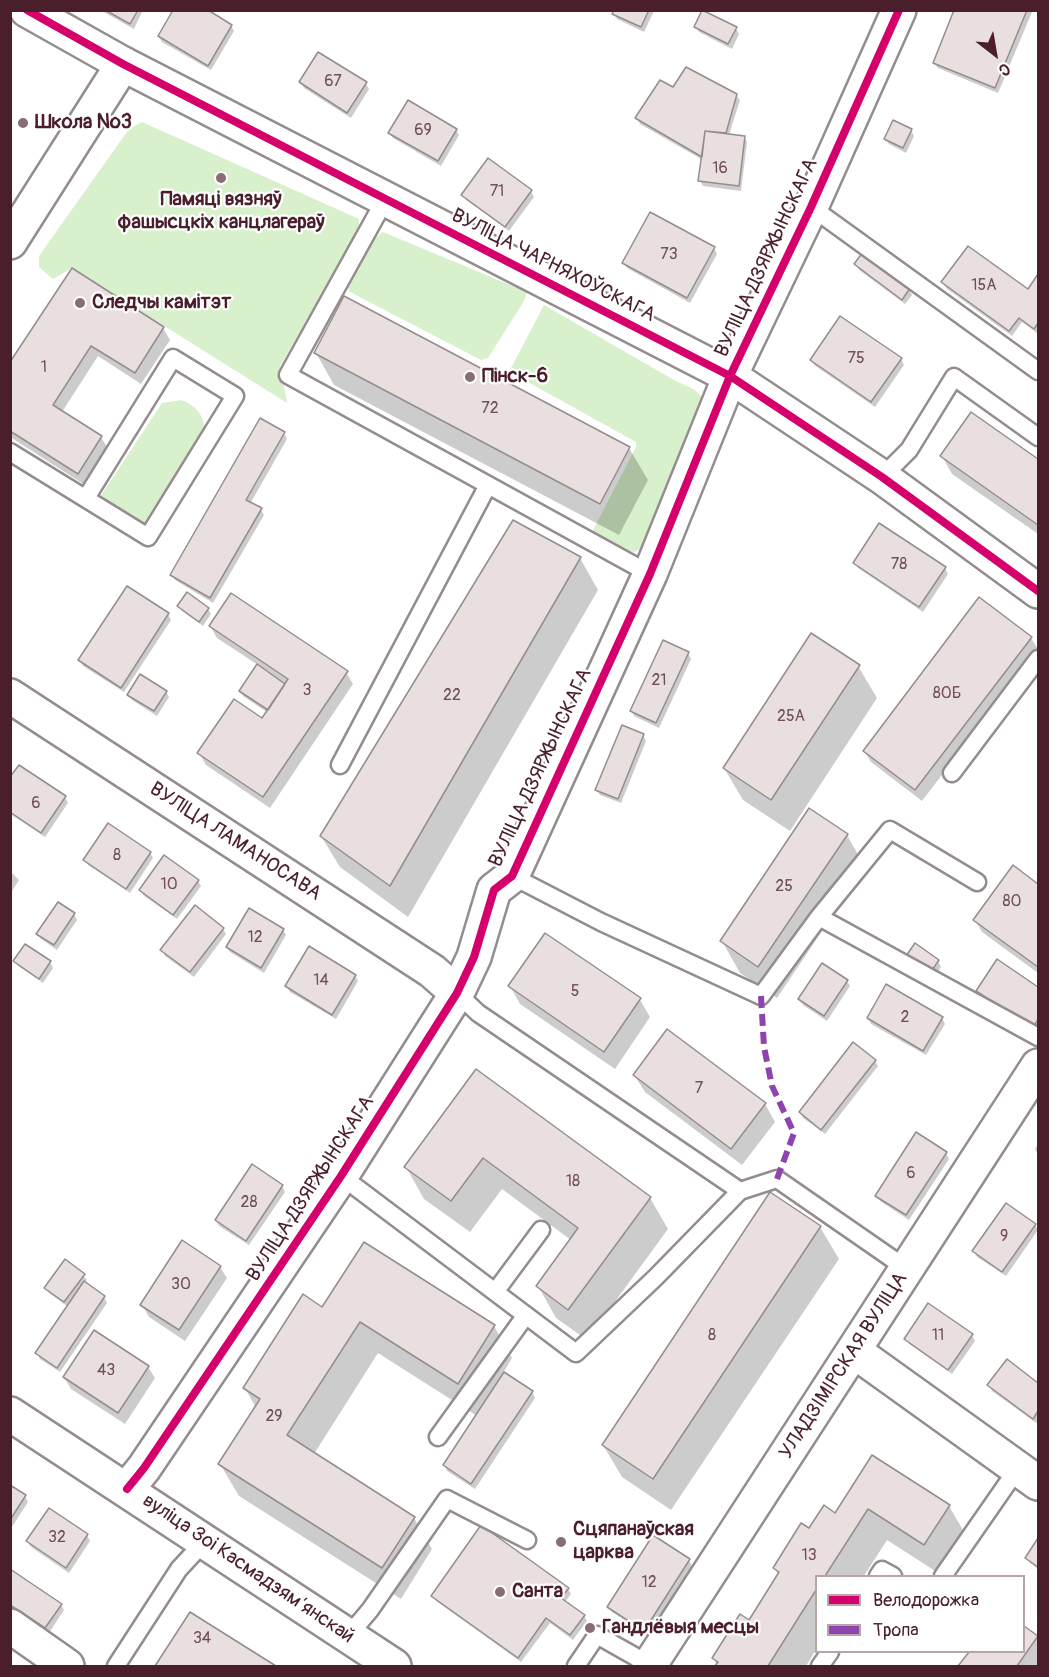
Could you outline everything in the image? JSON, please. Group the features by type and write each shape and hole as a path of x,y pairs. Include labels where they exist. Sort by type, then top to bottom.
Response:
{"street":[{"name":"ВУЛІЦА ЧАРНЯХОЎСКАГА","path":"27,10 123,63 729,376 882,477 1038,591"},
{"name":"ВУЛІЦА ДЗЯРЖЫНСКАГА","path":"127,1489 144,1468 341,1176 457,993 474,957 494,890 512,876 650,574 729,376 811,207 899,10"},
{"path":"10,242 123,63"},
{"name":"ВУЛІЦА ЛАМАНОСАВА","path":"10,696 432,971 457,993"},
{"name":"УЛАДЗІМІРСКАЯ ВУЛІЦА","path":"649,1666 1038,1066"},
{"path":"854,1351 1028,1475"},
{"name":"вуліца Зоі Касмадзямʼянскай","path":"10,1414 394,1666"},
{"path":"10,1626 67,1666"}],"lane":[{"path":"386,198 288,375 650,574"},
{"path":"811,207 1038,371"},
{"path":"10,452 148,537 235,396 173,358 86,498"},
{"path":"882,477 909,450 954,377 1038,437"},
{"path":"340,765 488,485"},
{"path":"952,773 1038,660"},
{"path":"512,876 601,922 761,996 819,917 890,830 977,882"},
{"path":"819,917 1038,1037"},
{"path":"457,993 484,1018 740,1191"},
{"path":"341,1176 576,1353 656,1277 740,1191 777,1179 907,1269"},
{"path":"495,1292 541,1230"},
{"path":"438,1437 526,1315"},
{"path":"944,1575 1028,1475"},
{"path":"348,1636 370,1610 447,1499 527,1540"},
{"path":"116,1666 179,1569 206,1541"},
{"path":"879,1575 882,1570 890,1575"},
{"path":"576,1666 597,1635 649,1666"},
{"path":"820,1666 829,1653"}],"green space":[{"path":"142,122 359,219 359,230 280,366 287,403 72,268 53,279 39,267 39,256 129,129"},
{"path":"383,232 527,292 524,301 488,358 481,360 350,292 347,286 368,243"},
{"path":"544,305 695,390 707,402 648,545 634,552 598,538 593,530 636,447 636,442 510,370"},
{"path":"181,400 197,410 205,427 145,527 100,497 162,403"}],"building":[{"path":"105,10 138,10 130,24"},
{"path":"173,10 208,10 232,25 208,66 158,36"},
{"path":"614,10 649,10 641,27 612,14"},
{"path":"702,10 737,27 728,44 694,27"},
{"path":"954,10 1027,10 995,88 933,63"},
{"path":"318,52 367,82 347,113 299,82"},
{"path":"686,67 737,94 726,133 705,131 702,157 635,118 660,80 673,87"},
{"path":"408,100 457,129 438,161 388,133"},
{"path":"893,120 912,129 903,148 884,139"},
{"path":"705,131 745,136 739,186 698,181"},
{"path":"488,158 532,190 505,227 461,195"},
{"path":"650,212 715,247 687,298 622,263"},
{"path":"968,246 1028,289 1038,274 1038,323 1034,329 1019,318 1009,331 941,282"},
{"path":"863,252 910,288 902,300 854,264"},
{"path":"72,268 164,327 135,373 91,346 53,405 102,436 78,474 10,431 10,362"},
{"path":"344,296 630,447 600,504 314,353"},
{"path":"840,316 902,358 871,402 810,360"},
{"path":"971,412 1038,459 1038,525 940,456"},
{"path":"260,418 285,432 246,500 262,508 210,598 170,575"},
{"path":"513,520 581,557 390,886 320,836"},
{"path":"879,523 946,567 919,607 853,563"},
{"path":"127,586 169,613 121,688 78,660"},
{"path":"187,592 209,608 199,622 177,606"},
{"path":"231,593 348,671 263,797 197,753 234,699 262,718 288,679 209,626"},
{"path":"979,597 1032,637 915,790 863,751"},
{"path":"811,633 860,665 771,800 723,768"},
{"path":"663,640 689,652 656,723 630,711"},
{"path":"257,664 285,684 268,710 239,691"},
{"path":"140,674 167,691 154,711 127,695"},
{"path":"622,725 644,734 618,799 595,790"},
{"path":"19,765 66,796 41,833 10,812 10,777"},
{"path":"809,808 848,834 758,967 720,941"},
{"path":"108,823 151,852 126,889 83,860"},
{"path":"164,855 199,880 173,915 139,890"},
{"path":"1013,865 1038,884 1038,967 973,920"},
{"path":"58,902 75,913 54,945 36,934"},
{"path":"195,905 224,928 190,972 160,950"},
{"path":"249,908 284,929 261,968 226,947"},
{"path":"545,933 641,998 604,1052 508,986"},
{"path":"915,943 939,960 930,973 906,956"},
{"path":"25,944 51,961 39,979 13,961"},
{"path":"309,946 356,975 332,1015 285,986"},
{"path":"997,959 1038,987 1038,1019 1033,1028 976,991"},
{"path":"822,963 848,980 824,1016 798,999"},
{"path":"886,984 943,1017 923,1051 867,1018"},
{"path":"667,1029 766,1103 731,1149 633,1075"},
{"path":"853,1042 876,1060 821,1130 799,1112"},
{"path":"476,1069 651,1197 568,1310 536,1286 578,1228 483,1158 451,1201 404,1167"},
{"path":"916,1132 947,1152 906,1215 875,1196"},
{"path":"252,1164 283,1185 246,1241 215,1220"},
{"path":"770,1192 821,1226 653,1479 602,1445"},
{"path":"1006,1203 1036,1224 1002,1272 972,1251"},
{"path":"182,1240 221,1266 179,1330 140,1305"},
{"path":"364,1242 495,1325 458,1384 360,1322 287,1435 415,1517 382,1568 218,1464 260,1399 243,1388 303,1294 322,1307"},
{"path":"65,1259 85,1274 64,1302 44,1288"},
{"path":"84,1281 105,1296 57,1368 35,1353"},
{"path":"928,1303 973,1334 948,1370 904,1339"},
{"path":"94,1330 149,1366 118,1413 63,1377"},
{"path":"1007,1359 1038,1383 1038,1411 1033,1419 987,1385"},
{"path":"504,1372 533,1391 471,1484 443,1465"},
{"path":"872,1455 950,1505 924,1545 868,1509 826,1575 815,1575 815,1592 768,1666 715,1666 718,1662 712,1658 740,1614 749,1620 779,1572 773,1568 801,1523 809,1528 824,1505 835,1513"},
{"path":"10,1485 26,1495 10,1520"},
{"path":"49,1508 88,1534 66,1568 26,1541"},
{"name":"Санта","path":"481,1525 569,1588 561,1598 585,1615 570,1635 546,1618 518,1658 431,1596"},
{"path":"653,1535 690,1559 644,1631 607,1607"},
{"path":"1038,1538 1038,1567 1025,1558"},
{"path":"10,1569 62,1604 45,1628 10,1605"},
{"path":"190,1612 276,1666 155,1666"},
{"path":"1025,1627 1038,1636 1017,1666 958,1666 968,1653 1025,1653"}],"marked path":[{"path":"761,996 764,1047 772,1086 794,1133 777,1179"}],"cycle path":[{"path":"27,10 123,64 730,376 882,477 1038,591"},
{"path":"127,1489 144,1468 341,1176 457,993 474,957 494,890 512,876 650,574 730,376 811,207 899,10"}],"place":[{"name":"Школа №3","path":"23,123"},
{"name":"Памяці вязняў фашысцкіх канцлагераў","path":"221,178"},
{"name":"Следчы камітэт","path":"80,303"},
{"name":"Пінск-6","path":"470,377"},
{"name":"Сцяпанаўская царква","path":"561,1542"},
{"name":"Санта","path":"500,1592"},
{"name":"Гандлёвыя месцы","path":"590,1628"}]}
